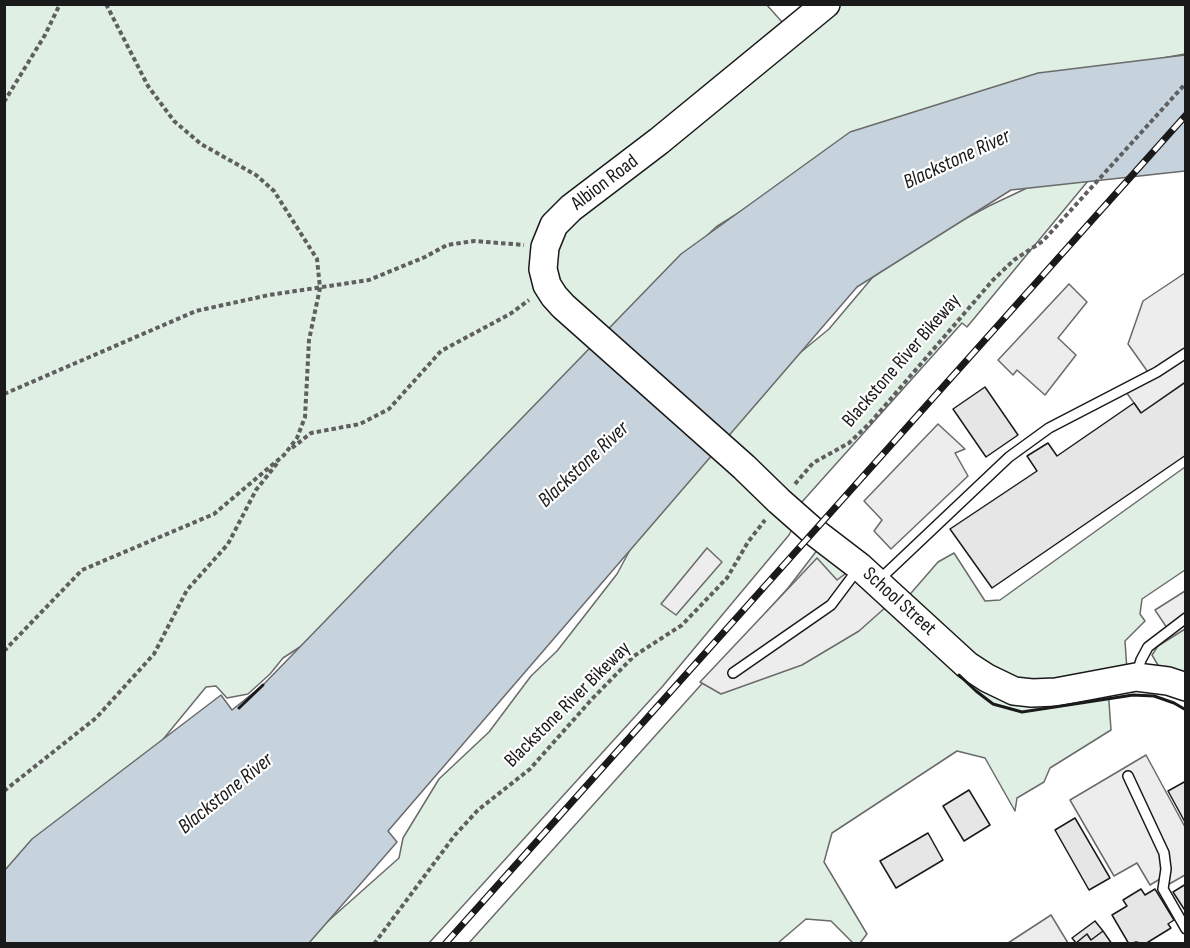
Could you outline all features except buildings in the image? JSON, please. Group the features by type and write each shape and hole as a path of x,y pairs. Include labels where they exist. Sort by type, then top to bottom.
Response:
{"street":[{"name":"Albion Road","path":"547,285 543,269 545,247 554,225 571,208 659,141 822,6"},
{"name":"School Street","path":"547,285 554,296 779,501 877,583 962,660 987,678 1014,691 1023,692 1056,692 1136,677 1168,681 1185,687"}],"lane":[{"path":"733,673 831,605 877,583 1009,457 1050,428 1157,372 1185,352"},
{"path":"1136,677 1148,647 1185,618"},
{"path":"1128,776 1164,853 1166,869 1163,889 1185,929"}],"path":[{"path":"4,102 45,35 60,4"},
{"path":"4,791 96,718 154,654 188,590 228,544 256,490 297,438 305,417 309,340 320,288 317,260 274,190 256,175 201,144 174,121 148,86 106,4"},
{"name":"Blackstone River Bikeway","path":"374,944 455,835 478,810 530,769 634,656 682,625 727,578 748,542 779,501 813,463 849,443 870,423 993,280 1014,260 1043,241 1185,83"},
{"path":"4,394 196,310 269,295 369,280 425,257 447,245 474,241 545,247"},
{"path":"4,651 82,570 214,514 311,433 360,423 389,409 441,351 510,314 547,285"}],"green space":[{"path":"766,4 791,32 831,5 1185,5 1185,54 1085,72 862,135 716,227 645,294 335,624 283,658 270,674 248,694 227,698 216,686 206,687 123,788 5,886 5,5"},
{"path":"1102,164 967,327 962,323 801,503 799,517 789,535 662,687 429,943 307,944 318,930 399,858 403,838 439,779 489,732 531,676 557,651 617,574 638,535 779,370 829,329 872,278 929,238 989,206 1048,178"},
{"path":"1185,467 1185,570 1142,599 1140,614 1145,621 1125,641 1128,685 1108,688 1111,730 1050,768 1044,782 1017,798 1015,811 985,758 957,751 832,833 824,862 867,934 860,943 853,943 831,921 806,919 778,943 468,944 788,588 825,540 905,600 938,562 954,553 985,601 1000,600"},
{"path":"1185,629 1185,678 1159,667 1152,655 1158,646"}],"shaded area":[{"path":"1185,273 1185,382 1141,413 1124,389 1150,375 1128,344 1143,301"},
{"path":"1069,284 1087,302 1058,338 1076,355 1045,395 1017,370 1013,375 998,360"},
{"path":"938,424 965,449 955,453 968,476 891,549 874,531 882,520 864,501"},
{"path":"707,548 722,562 676,615 661,604"},
{"path":"817,558 837,580 849,571 887,606 859,631 802,665 721,694 700,682"},
{"path":"1185,591 1185,618 1169,631 1155,610"},
{"path":"1146,755 1185,827 1185,875 1164,887 1160,879 1150,885 1137,863 1114,876 1070,800"},
{"path":"1051,915 1068,943 1008,943"}],"water":[{"name":"Blackstone River","path":"1185,55 1185,171 1011,190 857,287 388,831 397,842 309,943 5,944 5,870 32,839 221,695 232,710 263,685 681,254 850,132 1038,73"}],"railway":[{"path":"445,944 1186,115"}],"wall":[{"path":"959,675 993,704 1022,712 1133,695 1154,696 1186,710"},
{"path":"239,708 263,685"}]}
